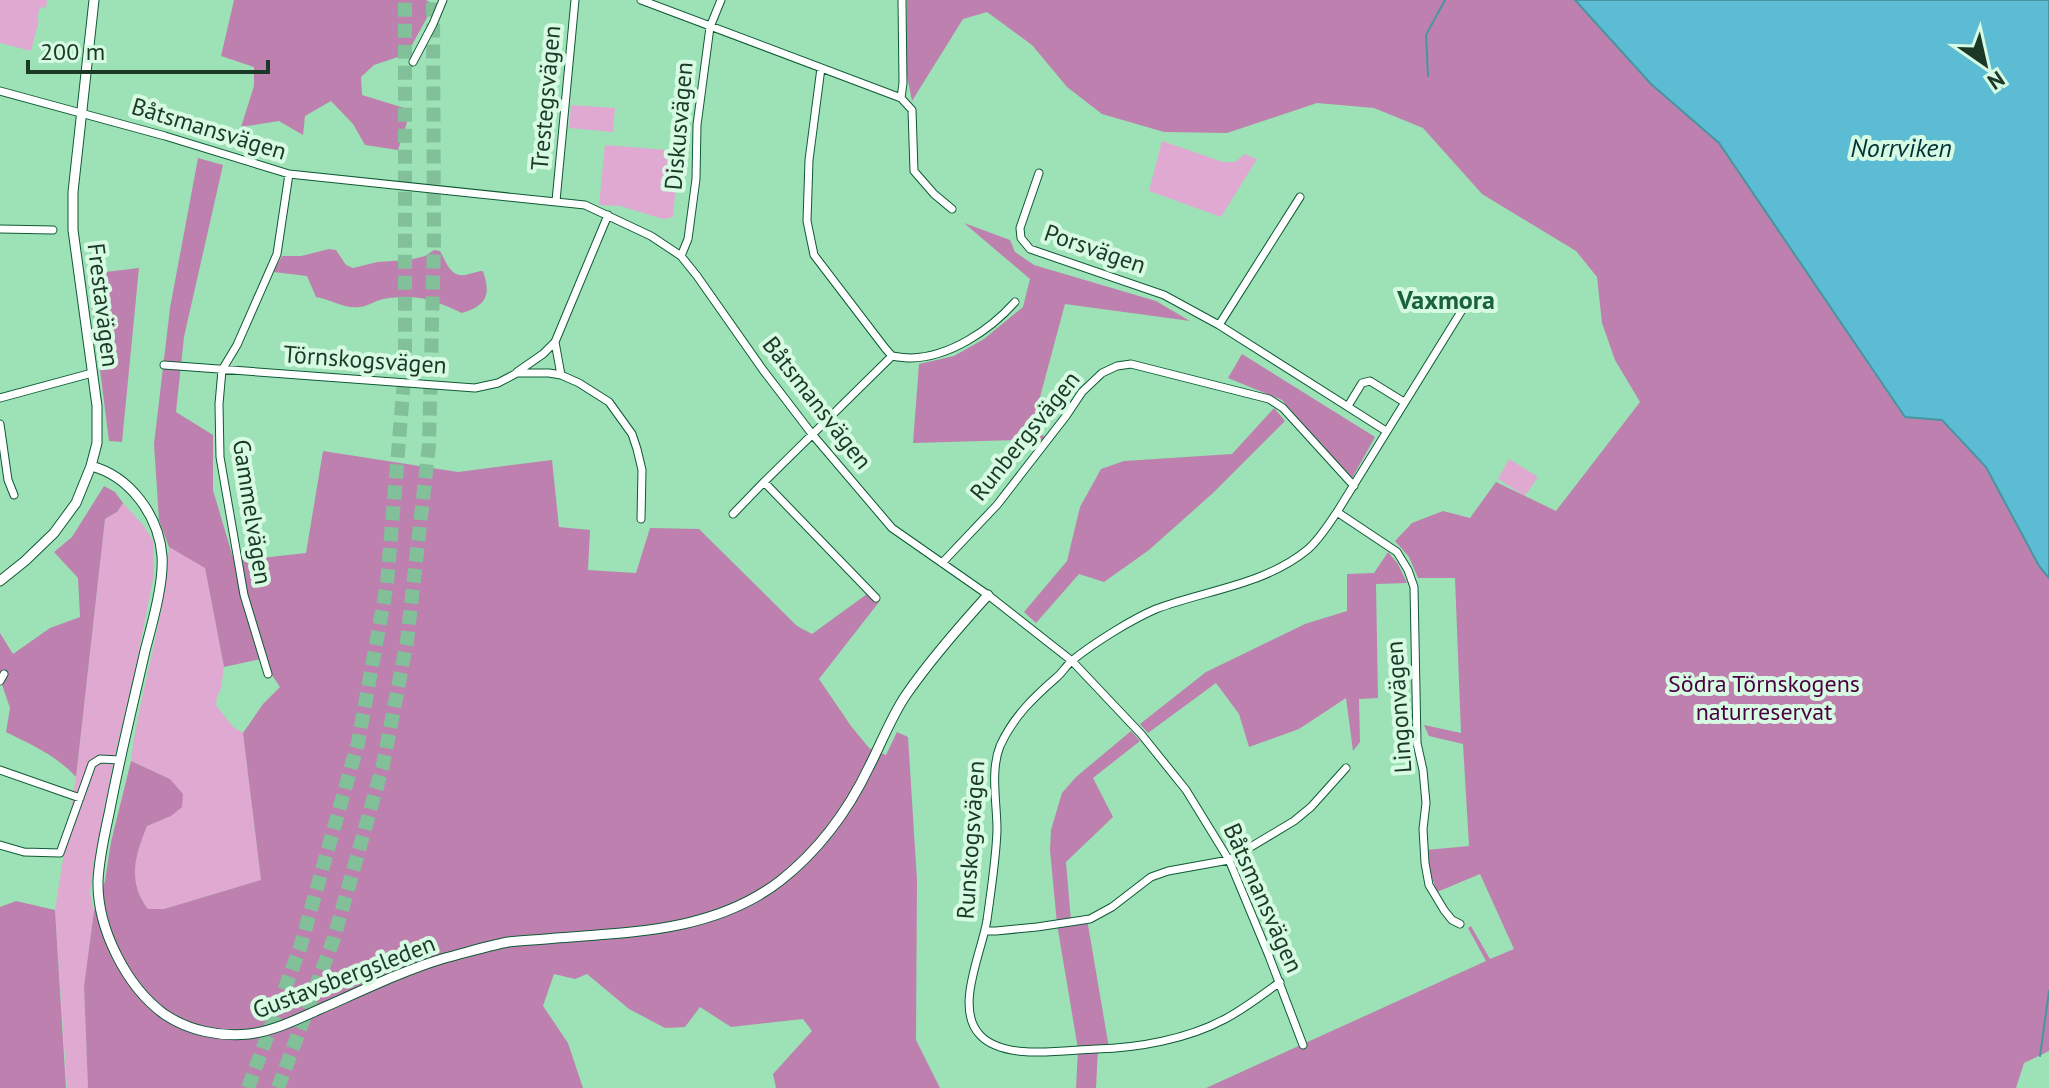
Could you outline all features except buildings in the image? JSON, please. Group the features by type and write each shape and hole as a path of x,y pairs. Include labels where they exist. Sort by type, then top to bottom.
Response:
{"street":[{"name":"Frestavägen","path":"0,581 54,533 76,503 97,443 98,422 73,230 73,192 94,0"},
{"path":"413,62 443,0"},
{"name":"Trestegsvägen","path":"556,201 575,0"},
{"path":"641,0 901,98 912,110 914,171 952,209"},
{"name":"Diskusvägen","path":"681,256 688,239 696,179 697,125 710,27 721,0"},
{"path":"901,98 902,0"},
{"path":"821,68 809,160 807,221 814,255 892,356 911,358 944,352 1001,317 1015,302"},
{"name":"Båtsmansvägen","path":"0,91 289,174 585,205 651,236 681,256 812,434 892,528 988,595 1072,661 1141,734 1186,790 1229,860 1303,1045"},
{"name":"Porsvägen","path":"1039,173 1020,228 1021,238 1030,249 1164,295 1219,325 1386,431"},
{"name":"Gammelvägen","path":"268,674 244,595 220,457 219,404 222,370 237,345 277,254 289,174"},
{"path":"1219,325 1300,197"},
{"path":"517,373 555,342 608,215"},
{"path":"0,229 53,230"},
{"path":"1386,431 1467,302"},
{"path":"555,342 561,375"},
{"path":"733,514 892,356"},
{"name":"Runbergsvägen","path":"942,563 997,505 1082,392 1102,373 1117,366 1131,364 1269,399 1283,408 1354,486"},
{"name":"Törnskogsvägen","path":"164,365 475,388 498,383 517,373 561,375 609,402 632,434 642,470 641,519"},
{"path":"0,398 92,373"},
{"path":"1348,406 1366,381 1404,402"},
{"path":"0,424 8,480 14,495"},
{"name":"Runskogsvägen","path":"1280,982 1224,1019 1200,1030 1131,1047 1035,1051 997,1048 989,1043 972,1024 968,1003 985,931 994,872 997,832 995,767 1009,728 1032,699 1072,661 1136,618 1262,575 1296,558 1315,542 1354,486 1386,431"},
{"name":"Gustavsbergsleden","path":"91,466 120,479 144,505 160,540 163,560 151,629 100,858 98,884 106,933 132,982 163,1013 192,1029 221,1035 252,1034 284,1025 441,960 508,942 653,931 684,925 755,897 799,864 836,823 866,774 904,698 959,626 988,595"},
{"path":"764,482 876,598"},
{"name":"Lingonvägen","path":"1337,512 1397,552 1414,587 1417,743 1426,803 1423,829 1425,863 1429,885 1436,898 1452,920 1460,924"},
{"path":"0,845 24,852 60,853 92,764 100,759 120,760"},
{"path":"985,931 1090,919 1112,907 1151,877 1229,860 1294,821 1346,768"},
{"path":"0,770 80,798"}],"shaded area":[{"path":"0,0 47,0 46,8 40,7 31,51 0,43"},
{"path":"571,105 615,108 613,132 569,128"},
{"path":"1162,141 1223,162 1235,162 1245,154 1257,159 1221,217 1149,191"},
{"path":"605,145 679,151 673,217 663,219 620,206 599,205"},
{"path":"1509,459 1538,477 1525,496 1498,479"},
{"path":"123,503 153,541 154,574 114,760 90,893 94,911 84,986 88,1088 67,1088 55,910 76,777 105,519 117,512"},
{"path":"169,547 205,567 224,667 216,705 233,727 243,733 261,880 164,909 148,909 137,888 135,868 147,826 171,816 170,779 131,761 163,601"}],"green space":[{"path":"234,0 426,0 434,5 407,54 374,65 361,77 362,95 411,110 398,150 365,145 353,124 331,101 305,116 303,135 279,121 241,127 254,86 254,67 221,56"},
{"name":"Södra Törnskogens naturreservat","path":"907,0 1575,0 1651,84 1719,143 1904,417 1941,420 1986,467 2039,566 2049,578 2049,1051 2024,1063 2016,1088 1206,1088 1486,961 1468,928 1471,926 1490,959 1514,949 1480,874 1437,892 1429,869 1426,850 1469,846 1463,744 1429,736 1424,725 1461,733 1455,578 1418,578 1409,557 1395,541 1412,523 1443,511 1470,518 1496,482 1556,511 1640,402 1615,360 1602,323 1597,277 1576,251 1482,194 1423,128 1374,108 1317,103 1227,133 1164,132 1102,114 1067,87 1032,45 987,12 963,19 912,101 907,76"},
{"path":"198,158 223,165 184,337 176,412 213,435 213,490 234,561 306,553 323,451 458,472 552,460 559,527 590,530 588,570 636,573 650,528 699,529 797,626 812,634 867,594 879,602 819,679 869,748 886,755 897,732 908,737 917,880 916,1040 940,1088 776,1088 773,1074 812,1031 803,1019 731,1027 700,1007 685,1027 665,1028 629,1009 587,974 575,979 554,974 543,1006 568,1043 583,1088 88,1088 84,986 94,911 105,881 131,761 170,779 183,794 182,807 171,816 147,826 139,848 135,878 141,899 148,909 164,909 261,880 243,733 263,704 280,687 261,659 224,667 205,568 169,547 159,520 154,444 170,308"},
{"path":"964,223 1010,240 1015,252 1034,265 1156,301 1190,321 1065,304 1032,427 1045,437 1034,450 1021,440 913,443 919,364 954,356 984,339 1023,307 1030,279"},
{"path":"336,250 346,265 353,268 377,262 409,260 434,250 440,251 450,269 458,275 483,271 487,287 485,298 482,303 462,313 433,301 406,297 354,307 316,297 307,276 273,272 282,256 301,256"},
{"path":"139,268 122,442 109,441 88,274"},
{"path":"1242,354 1375,437 1351,480 1282,400 1228,378"},
{"path":"1274,408 1285,421 1213,493 1149,550 1104,582 1079,574 1036,623 1024,612 1067,561 1080,507 1101,469 1124,461 1232,454"},
{"path":"104,486 115,492 123,503 117,512 105,519 76,777 35,746 6,732 10,708 0,679 0,633 13,654 50,628 80,617 78,578 54,552 72,537"},
{"path":"1388,552 1407,583 1376,584 1378,698 1359,699 1360,742 1353,751 1346,698 1299,729 1249,747 1239,714 1216,683 1148,733 1140,724 1206,672 1305,624 1347,611 1347,574 1374,573"},
{"path":"1131,731 1140,741 1093,778 1113,817 1066,862 1071,921 1087,919 1109,1048 1098,1049 1096,1088 1076,1088 1078,1049 1057,924 1051,830 1062,793 1076,777"},
{"path":"16,901 55,910 66,1088 0,1088 0,907"}],"water":[{"name":"Norrviken","path":"1575,0 2049,0 2049,578 2039,566 1986,467 1942,420 1905,417 1719,143 1651,84"}],"waterway":[{"path":"1428,76 1426,35 1445,0"},
{"path":"2040,1056 2049,991"}],"tunnel":[{"path":"248,1088 300,948 358,743 387,584 405,369 405,0"},
{"path":"278,1088 334,938 383,765 407,641 429,445 434,241 433,0"}],"district":[{"name":"Vaxmora","path":"1446,300"}]}
